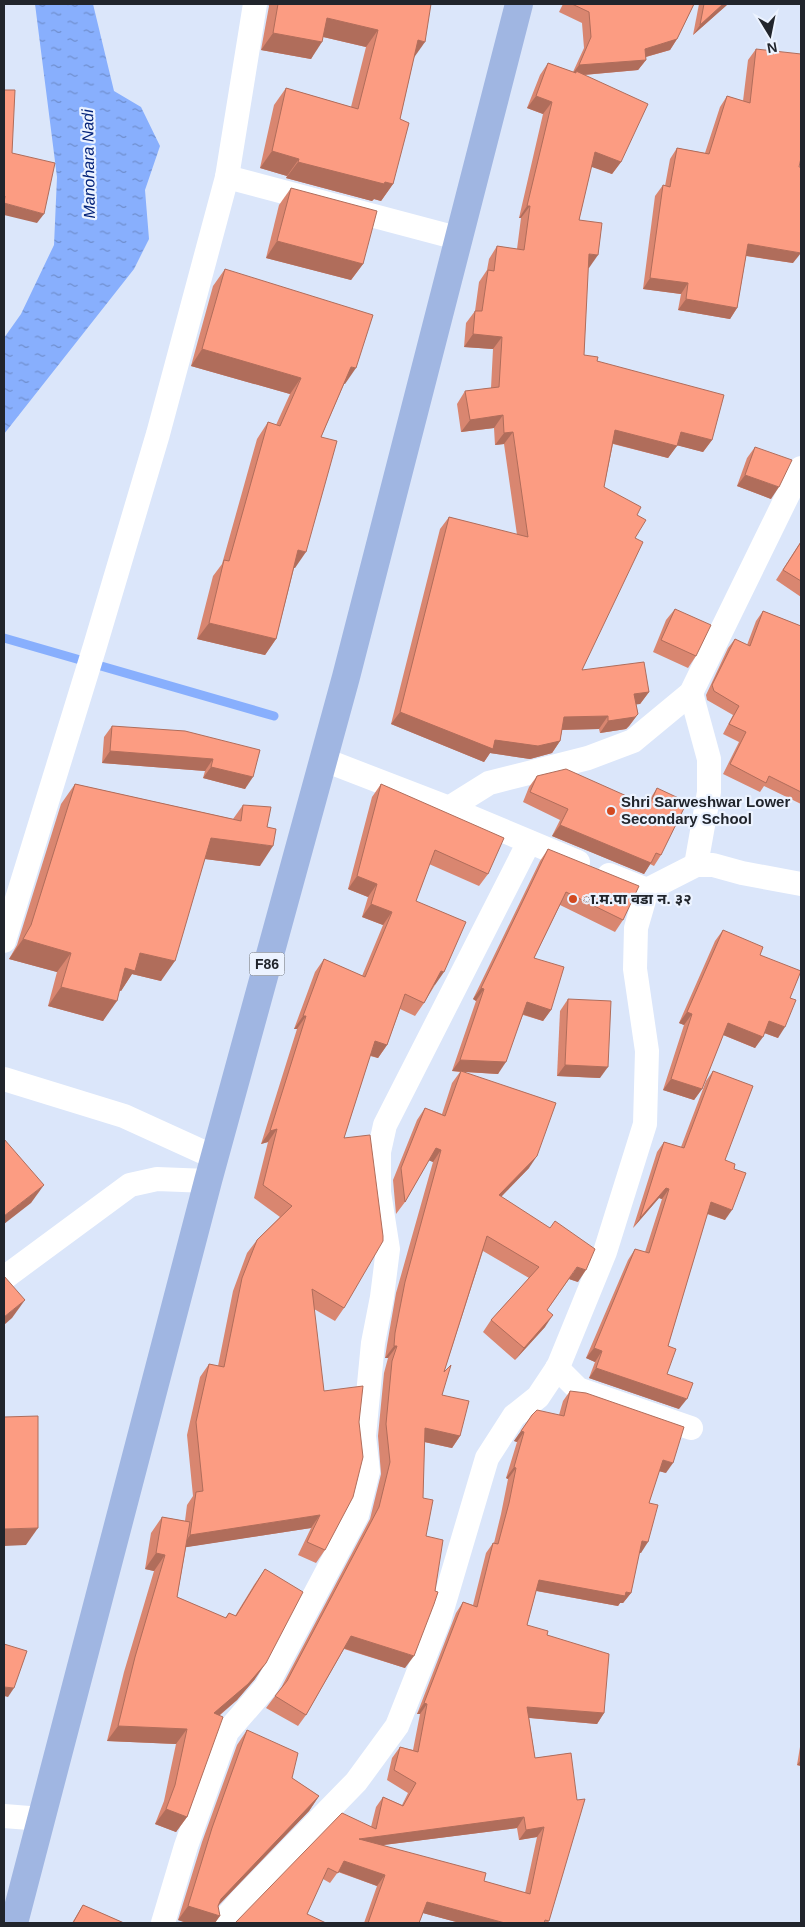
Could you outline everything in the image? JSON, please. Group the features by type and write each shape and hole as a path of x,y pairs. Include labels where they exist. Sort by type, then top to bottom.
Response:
{"main road":[{"name":"F86","path":"14,1923 211,1169 348,667 457,238 519,4"}],"street":[{"path":"4,941 158,434 227,178 255,4"},
{"path":"227,178 457,238"},
{"path":"449,808 490,782 588,758 633,742 690,693 801,468"},
{"path":"690,693 709,760 709,792 696,865"},
{"path":"322,759 449,808 647,890"},
{"path":"163,1923 186,1846 227,1732 266,1687 357,1515 368,1471 364,1436 373,1343 382,1297 388,1249 379,1192 379,1152 385,1125 529,842"},
{"path":"221,1923 356,1782 397,1726 439,1620 487,1458 514,1416 538,1397 557,1368 605,1252 644,1124 647,1052 635,969 636,928 647,890 696,865 713,865 742,874 801,884"},
{"path":"4,1079 124,1116 211,1169"},
{"path":"4,1278 130,1185 211,1169"},
{"path":"557,1368 578,1389 691,1428"},
{"path":"4,1816 42,1818"}],"water":[{"name":"Manohara Nadi","path":"35,4 93,4 114,91 141,107 160,146 145,190 149,239 134,269 4,434 4,338 21,314 54,245 57,177"}],"building":[{"path":"278,4 431,4 425,42 418,40 400,119 409,123 393,184 385,182 384,184 298,162 299,159 272,151 286,88 358,109 378,30 327,18 322,42 273,33"},
{"path":"572,4 694,4 677,39 645,49 646,60 579,65 591,37 589,12"},
{"path":"704,4 723,4 700,25"},
{"path":"756,49 801,54 801,158 799,167 801,167 801,253 748,244 737,308 686,299 688,283 650,278 663,185 670,187 677,148 709,154 727,96 750,103"},
{"path":"548,63 576,73 576,71 648,104 621,162 595,152 579,220 602,223 598,255 589,254 584,355 598,357 597,361 724,395 712,440 681,432 677,446 615,430 604,487 641,507 637,515 646,520 635,538 643,542 582,670 644,662 649,692 634,694 638,714 635,717 608,721 608,716 564,717 560,741 538,746 495,740 493,749 400,712 449,517 528,537 513,432 504,433 503,415 470,420 465,391 499,387 502,337 473,334 475,311 482,311 488,270 494,271 497,246 524,250 530,206 527,206 552,102 536,96"},
{"path":"4,90 15,90 12,153 55,163 44,214 4,203"},
{"path":"291,188 377,211 363,264 277,241"},
{"path":"225,269 373,315 356,368 351,367 321,437 337,441 306,552 298,550 276,639 209,623 224,560 229,561 268,422 280,426 301,378 202,349"},
{"path":"755,447 792,460 779,487 745,475"},
{"path":"801,542 801,581 783,570"},
{"path":"675,609 711,625 696,656 661,640"},
{"path":"763,611 801,626 801,792 769,776 766,783 730,764 746,732 729,724 739,706 714,691 712,685 735,639 750,646"},
{"path":"112,726 185,731 260,750 253,777 211,767 213,759 110,751"},
{"path":"566,769 649,806 657,788 687,802 661,855 656,853 651,863 560,825 568,809 530,792 537,776"},
{"path":"75,784 241,821 243,805 271,807 267,827 276,829 273,846 211,838 175,961 140,953 135,971 125,968 117,1001 61,987 71,953 23,939 31,925"},
{"path":"381,784 504,838 488,874 435,850 416,901 466,922 444,972 441,971 424,1003 405,994 387,1045 375,1041 344,1138 370,1135 383,1236 383,1241 344,1308 312,1289 324,1391 363,1386 359,1422 363,1457 353,1497 325,1550 307,1542 320,1515 190,1535 196,1492 203,1491 196,1422 209,1364 224,1367 242,1278 257,1240 292,1206 263,1185 277,1129 270,1131 306,1016 303,1016 324,959 365,977 392,912 371,904 377,884 357,876"},
{"path":"548,849 639,886 623,920 566,892 534,958 564,967 551,1010 527,1002 506,1062 460,1060 484,989 481,988"},
{"path":"723,930 763,947 760,955 801,971 790,998 796,1000 785,1027 769,1021 763,1037 728,1023 702,1089 671,1079 692,1014 687,1012"},
{"path":"568,999 611,1001 608,1067 565,1065"},
{"path":"461,1071 556,1103 537,1156 499,1195 550,1228 555,1221 595,1249 586,1270 577,1267 547,1310 553,1315 524,1348 491,1320 539,1267 487,1236 444,1372 451,1365 442,1395 469,1401 460,1436 425,1428 423,1498 433,1500 426,1536 443,1540 435,1591 438,1592 434,1604 414,1656 351,1636 306,1715 275,1696 287,1681 379,1507 390,1462 386,1424 392,1361 397,1346 394,1346 395,1333 405,1282 441,1150 436,1148 405,1202 401,1168 425,1108 445,1116"},
{"path":"713,1071 753,1086 725,1160 735,1164 734,1169 746,1173 732,1210 711,1202 668,1346 676,1349 667,1374 693,1383 687,1399 596,1368 602,1351 594,1348 635,1249 649,1253 669,1189 666,1188 640,1218 664,1142 684,1148"},
{"path":"4,1139 44,1185 4,1216"},
{"path":"4,1276 25,1300 4,1317"},
{"path":"570,1391 586,1393 684,1427 673,1463 663,1460 649,1503 658,1505 648,1542 642,1541 631,1593 626,1592 625,1596 539,1580 527,1625 548,1631 547,1635 609,1654 604,1713 527,1707 535,1758 571,1753 577,1800 585,1799 549,1921 545,1920 544,1923 505,1923 427,1902 419,1923 368,1923 385,1875 344,1861 338,1873 328,1868 307,1914 326,1923 235,1923 342,1813 376,1829 383,1797 403,1806 416,1783 394,1770 400,1747 418,1752 427,1704 424,1703 463,1602 477,1607 493,1543 498,1544 509,1503 516,1468 514,1467 524,1432 521,1431 537,1410 564,1416","holes":["524,1817 526,1830 544,1827 530,1894 484,1881 486,1873 359,1839"]},
{"path":"38,1416 38,1528 4,1529 4,1417"},
{"path":"162,1517 190,1522 177,1597 226,1618 229,1613 236,1616 265,1569 303,1592 266,1663 248,1684 214,1713 223,1717 187,1817 166,1809 175,1785 187,1729 118,1726 135,1657 165,1555 156,1553"},
{"path":"4,1644 27,1651 14,1688 4,1687"},
{"path":"247,1730 298,1753 292,1778 319,1796 221,1899 218,1906 220,1916 188,1906 212,1828"},
{"path":"83,1905 124,1923 73,1923"}],"waterway":[{"path":"4,638 274,716"}],"place":[{"name":"Shri Sarweshwar Lower Secondary School","path":"611,811"},
{"name":"ा.म.पा वडा न. ३२","path":"573,899"}]}
